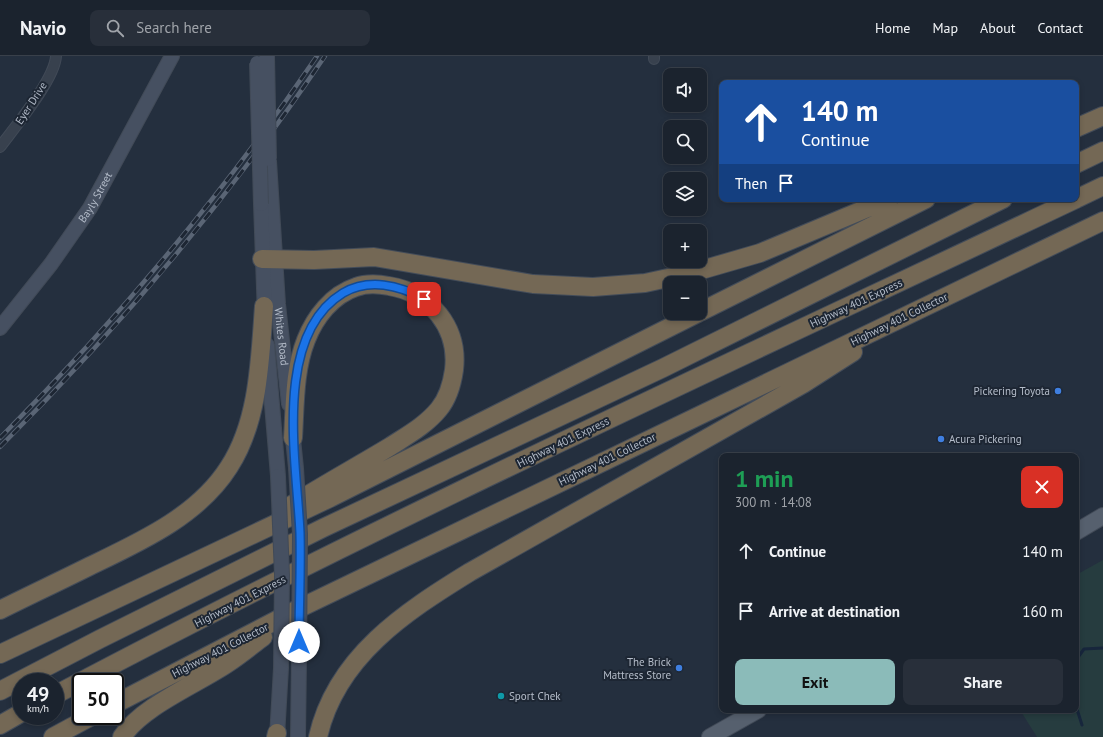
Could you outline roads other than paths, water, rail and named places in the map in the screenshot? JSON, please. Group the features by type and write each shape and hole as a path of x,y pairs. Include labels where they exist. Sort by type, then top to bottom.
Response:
{"highway":[{"path":"1079,126 1103,116"},
{"path":"1079,163 1103,151"},
{"name":"Highway 401 Express","path":"1079,198 1103,186"},
{"path":"268,260 314,260 374,257 533,284 593,287 645,283 691,273 760,253 882,202"},
{"path":"707,309 920,202"},
{"path":"0,691 100,639 322,528 663,368 997,202"},
{"name":"Highway 401 Express","path":"64,691 124,659 414,514 1070,202"},
{"name":"Highway 401 Collector","path":"124,699 300,608 1103,221"},
{"path":"248,537 272,517 414,431 439,409 448,394 453,379 454,364 452,339 441,316 424,299 405,290 383,285 357,286 337,297 328,304 317,318 302,350 296,384 293,438"},
{"path":"0,610 147,539 203,500 229,467 246,431 258,382 264,306"},
{"path":"318,737 326,713 336,691 348,671 366,648 381,634 421,603 470,572 803,384 924,307"},
{"path":"0,654 248,537 685,320"},
{"path":"122,737 137,720 229,663 300,608"},
{"path":"0,683 100,639"},
{"path":"0,725 12,719"},
{"path":"53,737 75,725"}],"main road":[{"name":"Bayly Street","path":"0,328 51,264 90,208 172,56"},
{"name":"Whites Road","path":"260,58 268,260 293,438 300,534 298,737"},
{"name":"Whites Road","path":"268,260 264,306 278,476 282,575 281,668 277,736"},
{"path":"1079,530 1103,516"},
{"path":"710,737 753,713"}],"street":[{"name":"Eyer Drive","path":"0,147 40,91 55,62 56,56"}],"waterway":[{"path":"1079,656 1084,649 1103,648"},
{"path":"1078,713 1082,725"}],"railway":[{"path":"0,438 86,348 168,254 245,157 317,56"},
{"path":"0,447 45,402 131,308 172,259 251,160 325,56"}],"place":[{"name":"Pickering Toyota","path":"1058,391"},
{"name":"Acura Pickering","path":"941,439"},
{"name":"The Brick Mattress Store","path":"679,668"},
{"name":"Sport Chek","path":"501,696"}]}
